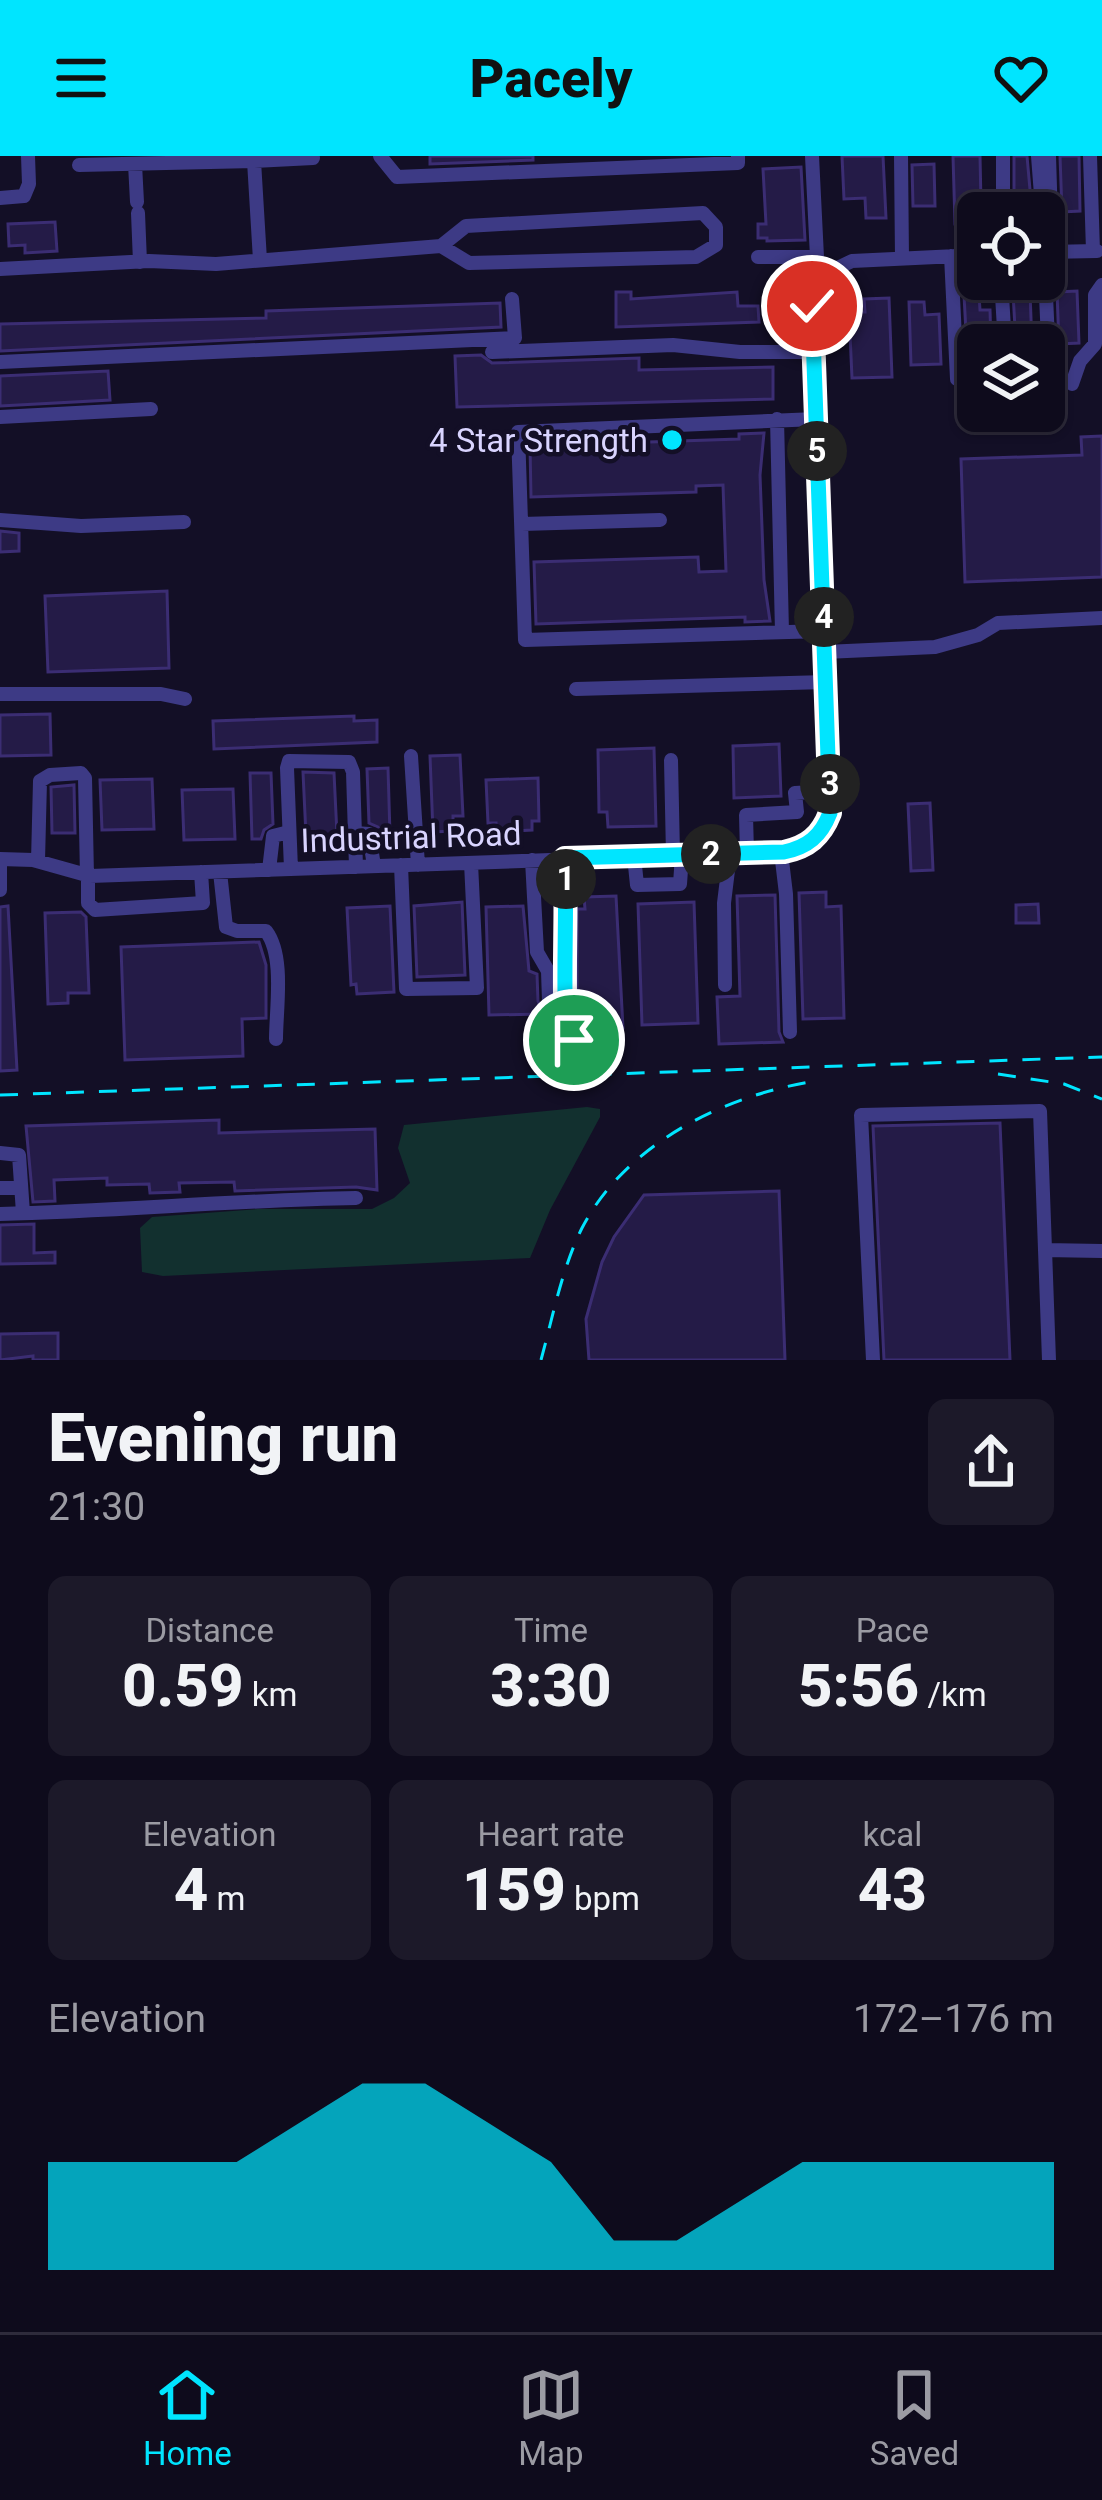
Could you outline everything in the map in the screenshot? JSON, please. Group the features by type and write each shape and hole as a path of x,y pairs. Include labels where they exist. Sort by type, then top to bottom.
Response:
{"street":[{"path":"0,199 25,196 28,156"},
{"path":"380,156 398,177 649,161 738,163 738,156"},
{"path":"812,156 817,257 824,278"},
{"path":"901,156 902,258"},
{"path":"1003,156 1004,192"},
{"path":"1038,156 1041,192"},
{"path":"1048,192 1049,156"},
{"path":"1065,252 1097,251 1090,156"},
{"path":"79,165 314,158"},
{"path":"254,161 260,260"},
{"path":"135,164 140,262"},
{"path":"0,269 260,260 441,246 466,226 489,224 703,213 716,226 716,245 697,257 469,263 441,246"},
{"path":"952,256 957,379"},
{"path":"790,1032 781,853 818,836 830,813 812,306 824,278 852,261 957,256"},
{"path":"758,257 817,257"},
{"path":"1072,384 1080,361 1095,344 1094,295 1102,285"},
{"path":"0,362 515,338 512,299"},
{"path":"492,352 673,345 740,352 814,352"},
{"path":"0,417 152,409"},
{"path":"777,419 782,632"},
{"path":"816,419 518,432 525,640 824,631"},
{"path":"0,520 81,526 184,521"},
{"path":"522,524 660,520"},
{"path":"825,652 935,647 978,635 998,622 1102,618"},
{"path":"576,689 826,682"},
{"path":"0,694 161,694 185,699"},
{"path":"411,755 418,865"},
{"path":"291,869 289,761 325,759 349,762 356,867"},
{"path":"634,856 638,885 680,884 671,760"},
{"path":"38,861 40,781 50,775 81,773 85,778 88,903 95,910 203,903 201,872"},
{"path":"725,986 724,903 746,815 797,812 795,793 830,791"},
{"path":"269,870 270,840 289,832"},
{"path":"355,833 369,834 374,866"},
{"name":"Industrial Road","path":"0,859 38,861 87,876 781,853"},
{"path":"565,858 566,1034 574,1040 618,1038"},
{"path":"0,859 0,890"},
{"path":"532,860 537,952 548,971 549,1001"},
{"path":"401,866 406,988 477,988 471,863"},
{"path":"220,872 226,927 266,931 272,938 276,1039"},
{"path":"873,1360 861,1115 1040,1111 1049,1360"},
{"path":"0,1153 19,1155 22,1213"},
{"path":"0,1188 21,1187"},
{"path":"0,1214 356,1198"},
{"path":"1045,1250 1102,1251"}],"green space":[{"path":"600,1109 600,1117 530,1258 163,1276 142,1272 140,1228 152,1217 258,1209 372,1209 410,1183 398,1148 404,1125"}],"building":[{"path":"430,156 533,156 533,160 430,164"},
{"path":"842,156 883,156 886,218 866,218 865,198 844,199"},
{"path":"953,156 980,156 981,192 957,192 955,224"},
{"path":"1014,156 1027,156 1030,192 1014,192"},
{"path":"1060,156 1079,156 1080,211 1065,212 1065,192 1061,192"},
{"path":"934,164 935,206 913,206 912,165"},
{"path":"801,167 805,240 758,238 758,224 766,224 763,169"},
{"path":"55,222 57,251 25,253 25,245 9,246 8,224"},
{"path":"1077,291 1079,343 1065,344 1065,324 1058,324 1057,300 1065,300 1065,292"},
{"path":"616,292 631,292 631,299 737,292 738,306 758,306 759,322 616,327"},
{"path":"889,298 892,377 852,378 849,312 865,312 864,299"},
{"path":"964,300 979,300 980,310 990,310 990,324 966,324"},
{"path":"1013,300 1030,300 1031,324 1015,324"},
{"path":"909,302 924,302 925,315 939,314 941,364 911,365"},
{"path":"500,303 501,327 0,351 0,324 266,318 266,311"},
{"path":"481,355 492,363 639,358 639,370 773,367 773,399 457,407 455,356"},
{"path":"108,371 110,400 0,406 0,376"},
{"path":"764,433 760,475 770,621 745,622 745,617 536,624 534,562 698,557 699,572 726,571 723,485 696,486 696,492 531,497 530,446 739,439 739,434"},
{"path":"1102,436 1102,577 965,582 961,459 1082,455 1081,437"},
{"path":"0,531 19,533 19,551 0,552"},
{"path":"167,591 169,668 48,672 45,596"},
{"path":"50,714 51,755 0,756 0,715"},
{"path":"354,716 354,721 377,720 377,742 214,749 213,721"},
{"path":"779,744 781,796 734,798 733,746"},
{"path":"654,748 656,826 608,827 607,812 599,812 598,750"},
{"path":"460,755 463,816 453,816 453,831 433,832 430,756"},
{"path":"388,768 390,835 381,835 369,823 367,769"},
{"path":"303,772 334,773 337,835 306,836"},
{"path":"250,773 271,773 273,824 261,839 252,839"},
{"path":"538,778 539,821 532,821 532,830 496,832 496,823 488,823 486,780"},
{"path":"152,779 154,829 102,830 100,780"},
{"path":"74,785 75,833 52,833 51,787"},
{"path":"233,789 235,839 184,840 182,790"},
{"path":"930,803 933,870 911,871 908,804"},
{"path":"826,892 826,907 841,906 844,1018 803,1019 799,893"},
{"path":"775,895 783,1042 719,1044 717,997 740,996 737,896"},
{"path":"616,896 623,1028 577,1029 577,909 585,909 584,897"},
{"path":"462,902 465,975 417,977 414,906"},
{"path":"694,902 698,1023 642,1025 638,904"},
{"path":"1038,904 1039,923 1016,923 1016,905"},
{"path":"8,906 17,1070 0,1071 0,907"},
{"path":"390,906 394,992 357,994 356,984 351,985 347,908"},
{"path":"523,906 529,971 537,974 543,1014 489,1015 486,907"},
{"path":"81,912 86,917 89,993 68,993 68,1003 48,1004 45,913"},
{"path":"259,942 266,965 266,1018 242,1019 243,1056 125,1060 121,947"},
{"path":"219,1120 219,1133 375,1129 377,1190 235,1191 234,1182 179,1183 180,1192 150,1193 149,1184 107,1185 107,1178 54,1180 55,1201 33,1202 26,1126"},
{"path":"1000,1123 1010,1360 884,1360 873,1126"},
{"path":"779,1191 785,1360 589,1360 586,1319 602,1262 644,1195"},
{"path":"34,1224 34,1253 55,1252 55,1263 0,1264 0,1225"},
{"path":"58,1333 58,1360 33,1360 33,1356 0,1360 0,1334"}],"railway":[{"path":"0,1095 1102,1057"},
{"path":"998,1074 1064,1084 1102,1099"},
{"path":"541,1360 575,1243 601,1198 625,1171 652,1148 715,1111 817,1081"}],"place":[{"name":"4 Star Strength","path":"672,440"}],"route":[{"path":"574,1040 566,1034 562,960 568,942 565,858 796,850 818,836 830,813 812,306"}]}
